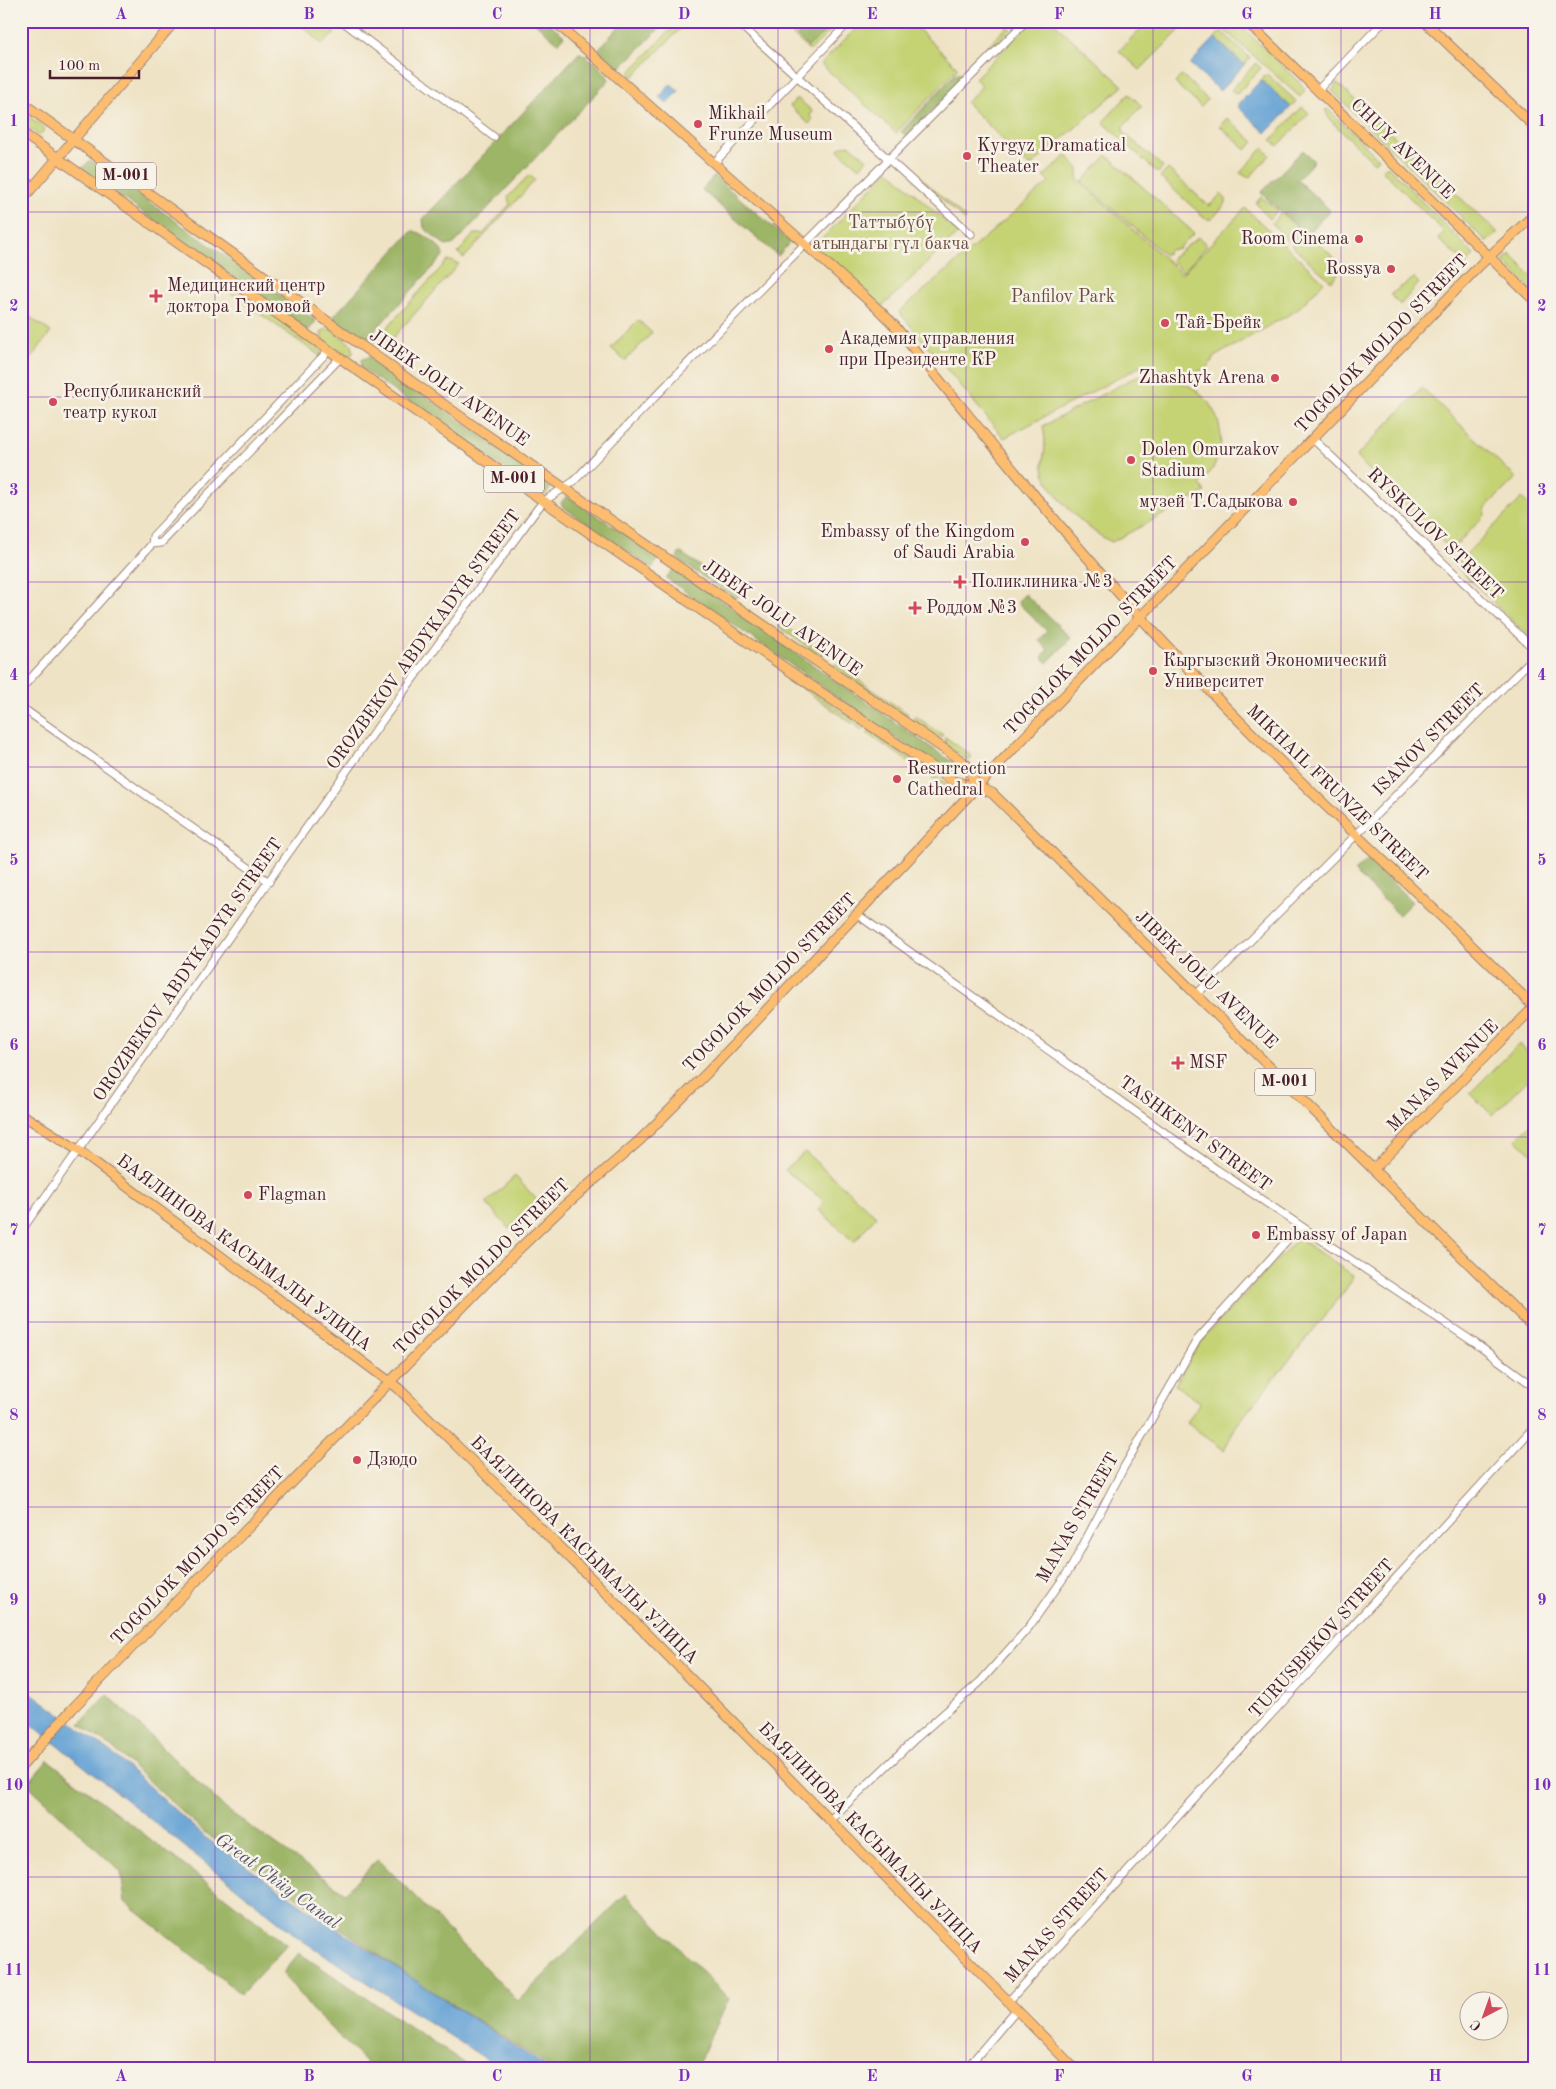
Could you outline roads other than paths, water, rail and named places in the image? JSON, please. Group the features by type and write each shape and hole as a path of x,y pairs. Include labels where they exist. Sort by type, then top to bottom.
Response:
{"main road":[{"path":"21,201 175,21"},
{"name":"MIKHAIL FRUNZE STREET","path":"554,21 715,162 894,325 1082,552 1141,618 1271,753 1534,1007"},
{"name":"CHUY AVENUE","path":"1246,21 1535,301"},
{"path":"1424,21 1535,127"},
{"name":"JIBEK JOLU AVENUE","path":"21,102 564,488 966,764 978,787"},
{"name":"JIBEK JOLU AVENUE","path":"21,132 544,501 953,781 978,787 992,793 1535,1329"},
{"name":"TOGOLOK MOLDO STREET","path":"21,1767 70,1711 555,1214 640,1140 1313,439 1490,256 1535,214"},
{"name":"MANAS AVENUE","path":"1374,1169 1534,1007"},
{"name":"БАЯЛИНОВА КАСЫМАЛЫ УЛИЦА","path":"21,1114 78,1150 390,1382 616,1603 1074,2068"}],"street":[{"path":"342,21 494,137"},
{"path":"736,21 971,234"},
{"path":"715,162 850,21"},
{"name":"OROZBEKOV ABDYKADYR STREET","path":"21,1231 382,721 544,501 573,482 805,243 1026,21"},
{"path":"1318,90 1384,21"},
{"path":"21,689 152,544 152,536 329,350"},
{"path":"152,544 162,543 340,358"},
{"name":"RYSKULOV STREET","path":"1313,439 1390,510 1535,650"},
{"name":"ISANOV STREET","path":"1197,994 1535,656"},
{"path":"21,707 269,882"},
{"name":"TASHKENT STREET","path":"858,915 1300,1226 1535,1387"},
{"name":"MANAS STREET","path":"830,1820 916,1738 980,1682 1029,1627 1072,1566 1124,1467 1197,1340 1300,1226"},
{"name":"TURUSBEKOV STREET","path":"1129,1870 1249,1741 1535,1426"},
{"name":"MANAS STREET","path":"1008,2002 1129,1870"},
{"name":"MANAS STREET","path":"967,2068 1016,2010"}],"water":[{"path":"1215,38 1244,65 1220,91 1190,64"},
{"path":"1261,80 1291,107 1266,133 1237,106"},
{"path":"671,84 679,91 667,104 659,97"},
{"path":"21,1685 112,1753 206,1838 315,1914 548,2068 500,2068 303,1941 21,1716"}],"place":[{"name":"Mikhail Frunze Museum","path":"698,124"},
{"name":"Kyrgyz Dramatical Theater","path":"967,156"},
{"name":"Room Cinema","path":"1359,239"},
{"name":"Rossya","path":"1391,269"},
{"name":"Медицинский центр доктора Громовой","path":"156,296"},
{"name":"Тай-Брейк","path":"1165,323"},
{"name":"Академия управления при Президенте КР","path":"829,349"},
{"name":"Zhashtyk Arena","path":"1275,378"},
{"name":"Республиканский театр кукол","path":"53,402"},
{"name":"Dolen Omurzakov Stadium","path":"1131,460"},
{"name":"музей Т.Садыкова","path":"1293,502"},
{"name":"Embassy of the Kingdom of Saudi Arabia","path":"1025,542"},
{"name":"Поликлиника №3","path":"960,582"},
{"name":"Роддом №3","path":"915,608"},
{"name":"Кыргызский Экономический Университет","path":"1153,671"},
{"name":"Resurrection Cathedral","path":"897,779"},
{"name":"MSF","path":"1178,1063"},
{"name":"Flagman","path":"248,1195"},
{"name":"Embassy of Japan","path":"1256,1235"},
{"name":"Дзюдо","path":"357,1460"}],"park label":[{"name":"Таттыбүбү атындагы гүл бакча","path":"891,233"},
{"name":"Panfilov Park","path":"1063,297"}],"water label":[{"name":"Great Chüy Canal","path":"277,1882"}]}
